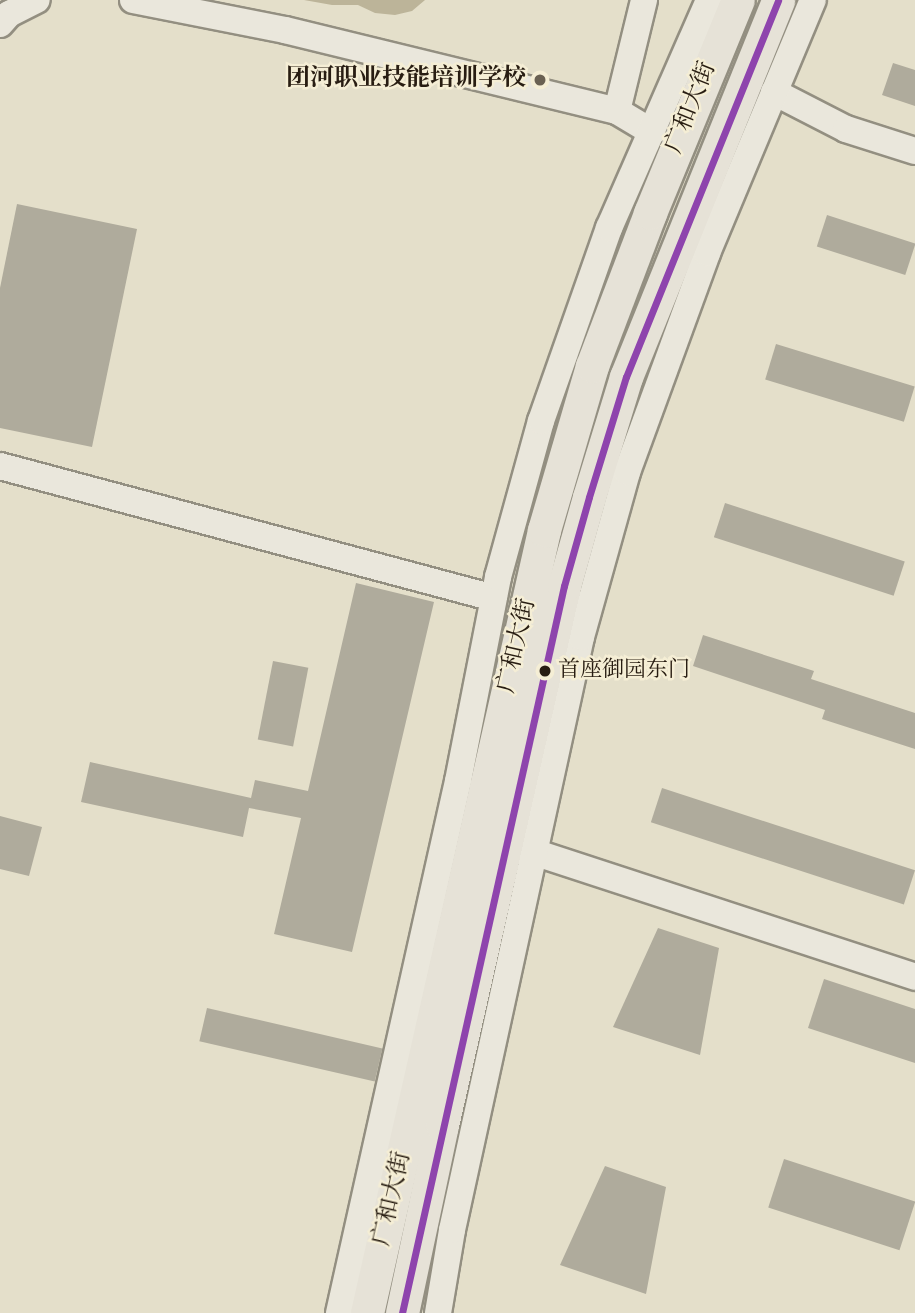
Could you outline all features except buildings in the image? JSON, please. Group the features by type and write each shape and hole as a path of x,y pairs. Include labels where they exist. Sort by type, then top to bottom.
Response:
{"main road":[{"name":"广和大街","path":"367,1313 544,530 565,399 592,366 650,213 738,0"},
{"name":"广和大街","path":"402,1313 442,1125 521,848 564,586 629,420 671,260 778,0"}],"street":[{"path":"0,24 9,14 37,0"},
{"path":"133,0 285,30 617,111 652,132"},
{"path":"617,111 644,0"},
{"path":"339,1313 454,801 494,598 565,399 609,229 709,0"},
{"path":"565,399 629,420 724,212 813,0"},
{"path":"774,92 846,129 915,151"},
{"path":"671,260 724,212"},
{"path":"0,466 494,598"},
{"path":"454,801 469,866"},
{"path":"438,1313 521,848 915,977"}],"shaded area":[{"path":"304,0 425,0 412,11 395,15 375,13 358,5 332,5"}],"transit line":[{"path":"402,1313 564,586 589,497 626,377 778,0"}],"place":[{"name":"团河职业技能培训学校","path":"540,80"},
{"name":"首座御园东门","path":"545,671"}]}
